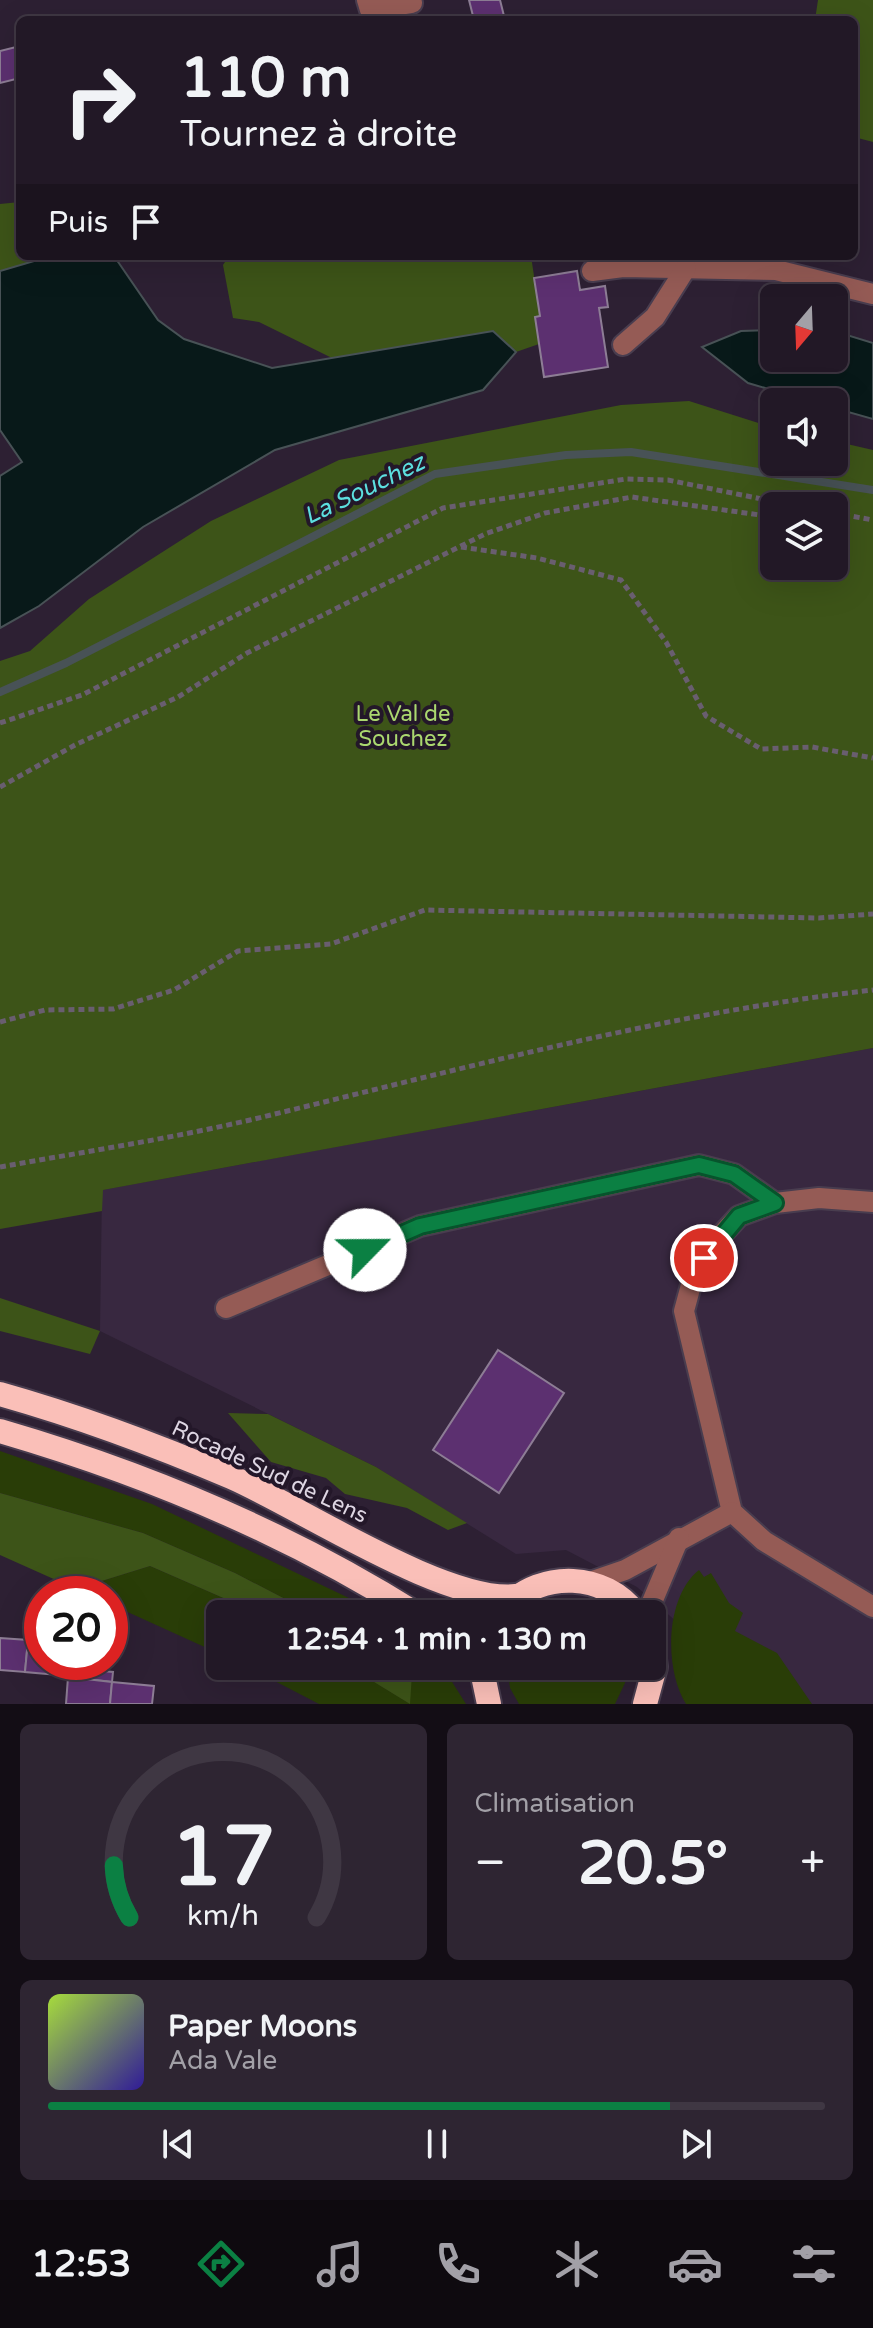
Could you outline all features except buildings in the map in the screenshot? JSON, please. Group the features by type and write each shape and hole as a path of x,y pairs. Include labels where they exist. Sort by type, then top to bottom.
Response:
{"highway":[{"name":"Rocade Sud de Lens","path":"0,1394 61,1413 233,1478 428,1576 496,1598 516,1596"},
{"path":"0,1431 86,1459 227,1514 296,1547 391,1600"},
{"path":"512,1600 551,1580 590,1582 611,1591 621,1600"},
{"path":"482,1680 489,1704"}],"street":[{"path":"367,0 370,10 412,3"},
{"path":"592,271 623,267 776,270 873,294"},
{"path":"623,345 655,317 686,268"},
{"path":"226,1308 420,1226 699,1165 734,1174 775,1203"},
{"path":"873,1202 819,1198 775,1203 739,1216 714,1243 694,1274 684,1311 732,1512 764,1541 873,1607"},
{"path":"590,1582 625,1570 732,1512"},
{"path":"653,1600 679,1538"}],"path":[{"path":"0,723 82,695 443,508 626,479 668,480 760,499"},
{"path":"0,787 75,745 178,697 247,653 461,547 545,513 632,497 760,515"},
{"path":"848,516 873,520"},
{"path":"461,547 537,558 621,580 666,642 706,716 761,749 812,747 873,758"},
{"path":"0,1022 45,1010 113,1009 174,990 238,951 331,944 425,910 819,918 873,914"},
{"path":"0,1167 246,1121 530,1053 809,997 873,990"}],"shaded area":[{"path":"37,260 117,260 158,320 184,339 272,368 493,331 516,352 483,390 275,450 143,527 39,606 0,628 0,476 22,462 0,430 0,271"},
{"path":"760,330 760,372 848,372 848,335 873,343 873,419 848,412 848,388 765,388 748,383 702,347 741,331"},
{"path":"873,1048 873,1704 756,1704 666,1612 666,1600 652,1600 637,1587 566,1550 516,1554 376,1467 100,1331 102,1190"}],"green space":[{"path":"818,0 873,0 873,142 858,138 858,16 816,16"},
{"path":"16,202 16,260 37,260 0,271 0,204"},
{"path":"226,260 532,260 540,316 539,344 516,352 493,331 332,358 259,322 233,318 223,265"},
{"name":"Le Val de Souchez","path":"689,401 760,424 760,476 848,476 848,444 873,450 873,1048 103,1190 102,1211 0,1229 0,661 30,651 89,599 211,521 339,460 621,405"},
{"path":"0,1298 100,1331 90,1354 0,1331"},
{"path":"228,1413 268,1414 376,1467 467,1523 448,1530 407,1508 345,1494 326,1478 271,1462"},
{"path":"0,1451 152,1504 352,1600 287,1600 235,1573 143,1533 0,1493"},
{"path":"0,1493 143,1533 235,1573 287,1600 228,1600 150,1566 118,1576 47,1576 0,1555"},
{"path":"150,1566 228,1600 206,1600 206,1648 128,1612 128,1576 118,1576"},
{"path":"699,1570 704,1577 711,1573 729,1603 743,1613 735,1631 777,1653 812,1704 686,1704 674,1672 672,1634 680,1597"},
{"path":"273,1680 371,1680 409,1703 411,1680 451,1680 466,1704 319,1704"},
{"path":"371,1680 412,1680 410,1704"},
{"path":"509,1680 625,1680 615,1704 519,1704"}],"waterway":[{"name":"La Souchez","path":"0,692 66,663 435,474 566,455 631,452 873,490"}],"route":[{"path":"365,1250 420,1226 699,1165 734,1174 775,1203 739,1216 704,1258"}]}
